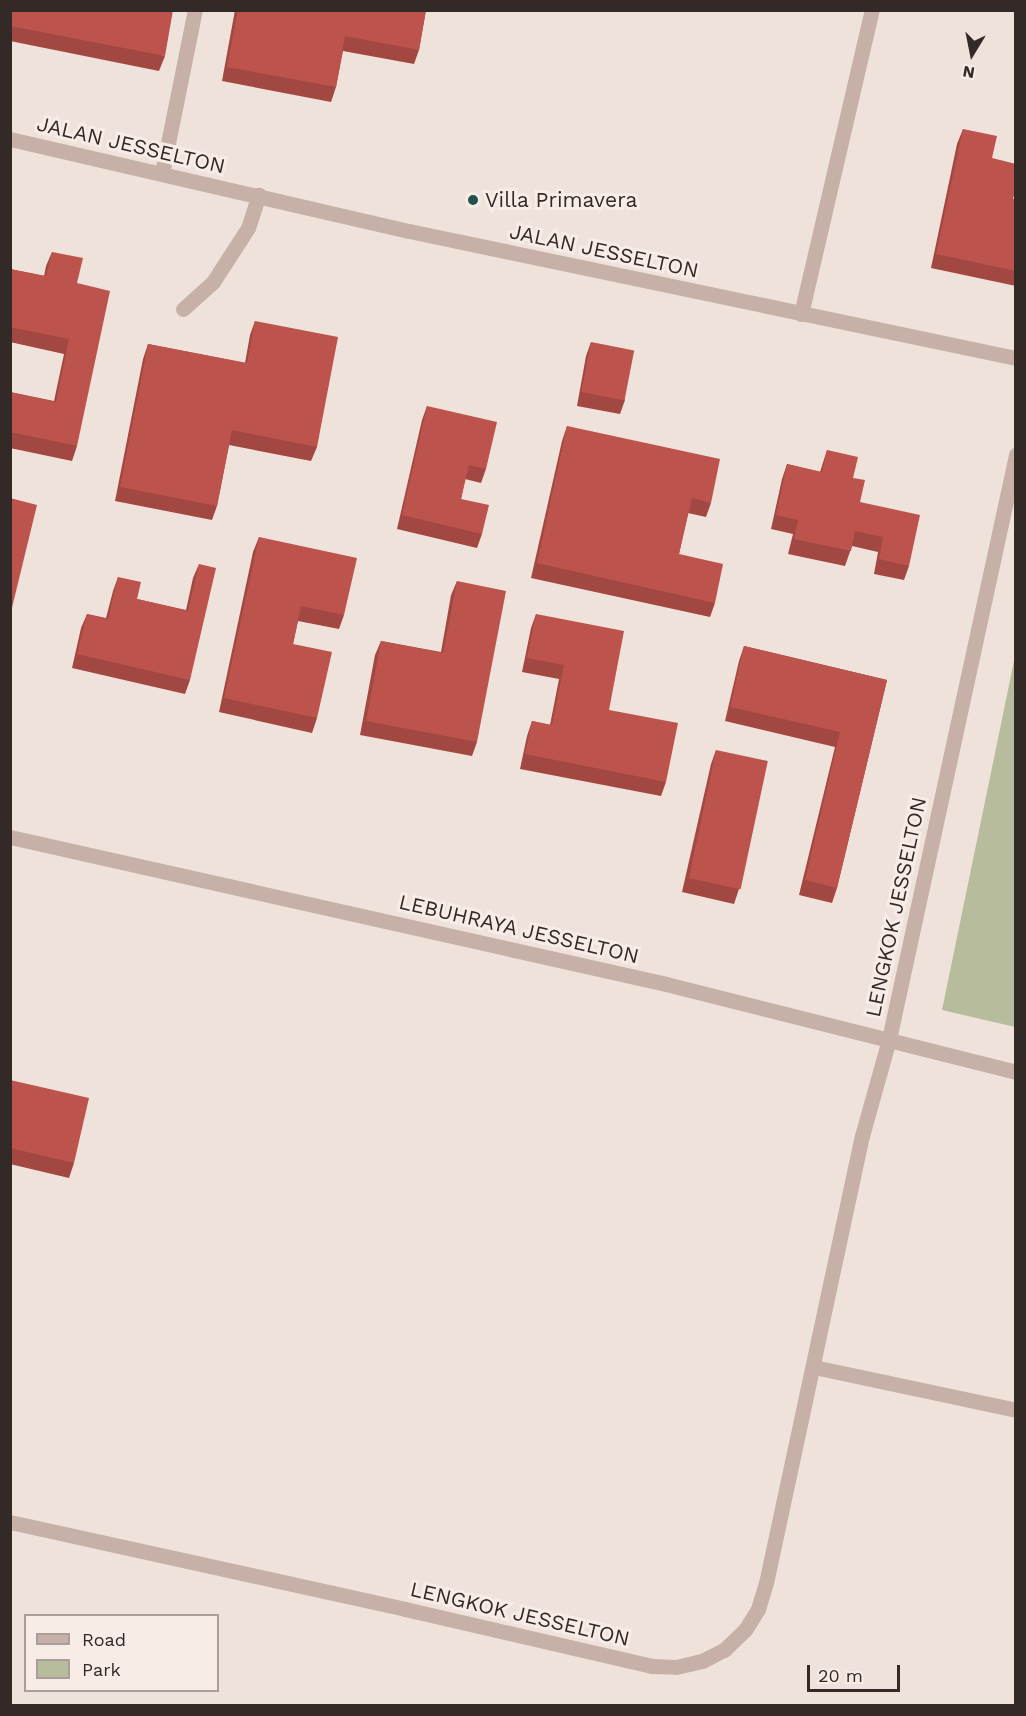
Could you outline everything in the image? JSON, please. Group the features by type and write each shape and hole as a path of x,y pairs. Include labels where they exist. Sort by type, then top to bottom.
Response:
{"street":[{"path":"162,173 195,10"},
{"path":"801,314 872,10"},
{"name":"JALAN JESSELTON","path":"10,139 409,231 1016,358"},
{"path":"183,309 213,282 248,228 259,195"},
{"name":"LENGKOK JESSELTON","path":"10,1522 651,1666 676,1667 702,1661 724,1650 745,1630 758,1609 814,1368 862,1136 889,1039 1016,455"},
{"name":"LEBUHRAYA JESSELTON","path":"10,837 666,984 1016,1072"},
{"path":"814,1368 1016,1410"}],"green space":[{"path":"1015,656 1015,1027 942,1010"}],"building":[{"path":"10,10 173,10 165,56 10,26"},
{"path":"238,10 426,10 419,50 345,36 336,87 227,67"},
{"path":"963,129 997,136 992,158 1016,164 1016,188 1013,199 1016,199 1016,271 936,254"},
{"path":"52,252 83,258 77,283 110,291 77,446 10,432 10,392 56,402 69,339 10,327 10,269 46,276"},
{"path":"255,321 338,337 317,447 232,430 217,506 120,487 148,344 247,363"},
{"path":"591,342 634,350 624,400 581,392"},
{"path":"427,406 497,422 486,469 469,465 461,499 489,505 482,534 402,515"},
{"path":"567,426 720,459 711,503 692,498 679,554 723,564 715,603 537,563"},
{"path":"827,450 858,457 853,478 865,480 860,502 920,515 909,566 879,559 883,537 855,531 851,551 794,539 798,520 776,515 787,464 822,472"},
{"path":"10,498 37,505 10,616"},
{"path":"259,537 357,558 344,615 301,606 293,644 332,652 317,718 224,698"},
{"path":"199,564 216,568 190,680 77,654 87,614 108,619 118,577 141,582 137,599 188,611"},
{"path":"457,581 506,591 477,742 366,721 381,641 443,653"},
{"path":"536,614 624,631 609,710 678,723 666,782 525,754 532,721 552,725 564,665 527,658"},
{"path":"744,646 887,680 837,888 805,880 840,732 730,707"},
{"path":"716,750 768,761 741,889 689,878"},
{"path":"10,1080 89,1098 74,1163 10,1148"}],"place":[{"name":"Villa Primavera","path":"473,200"}]}
